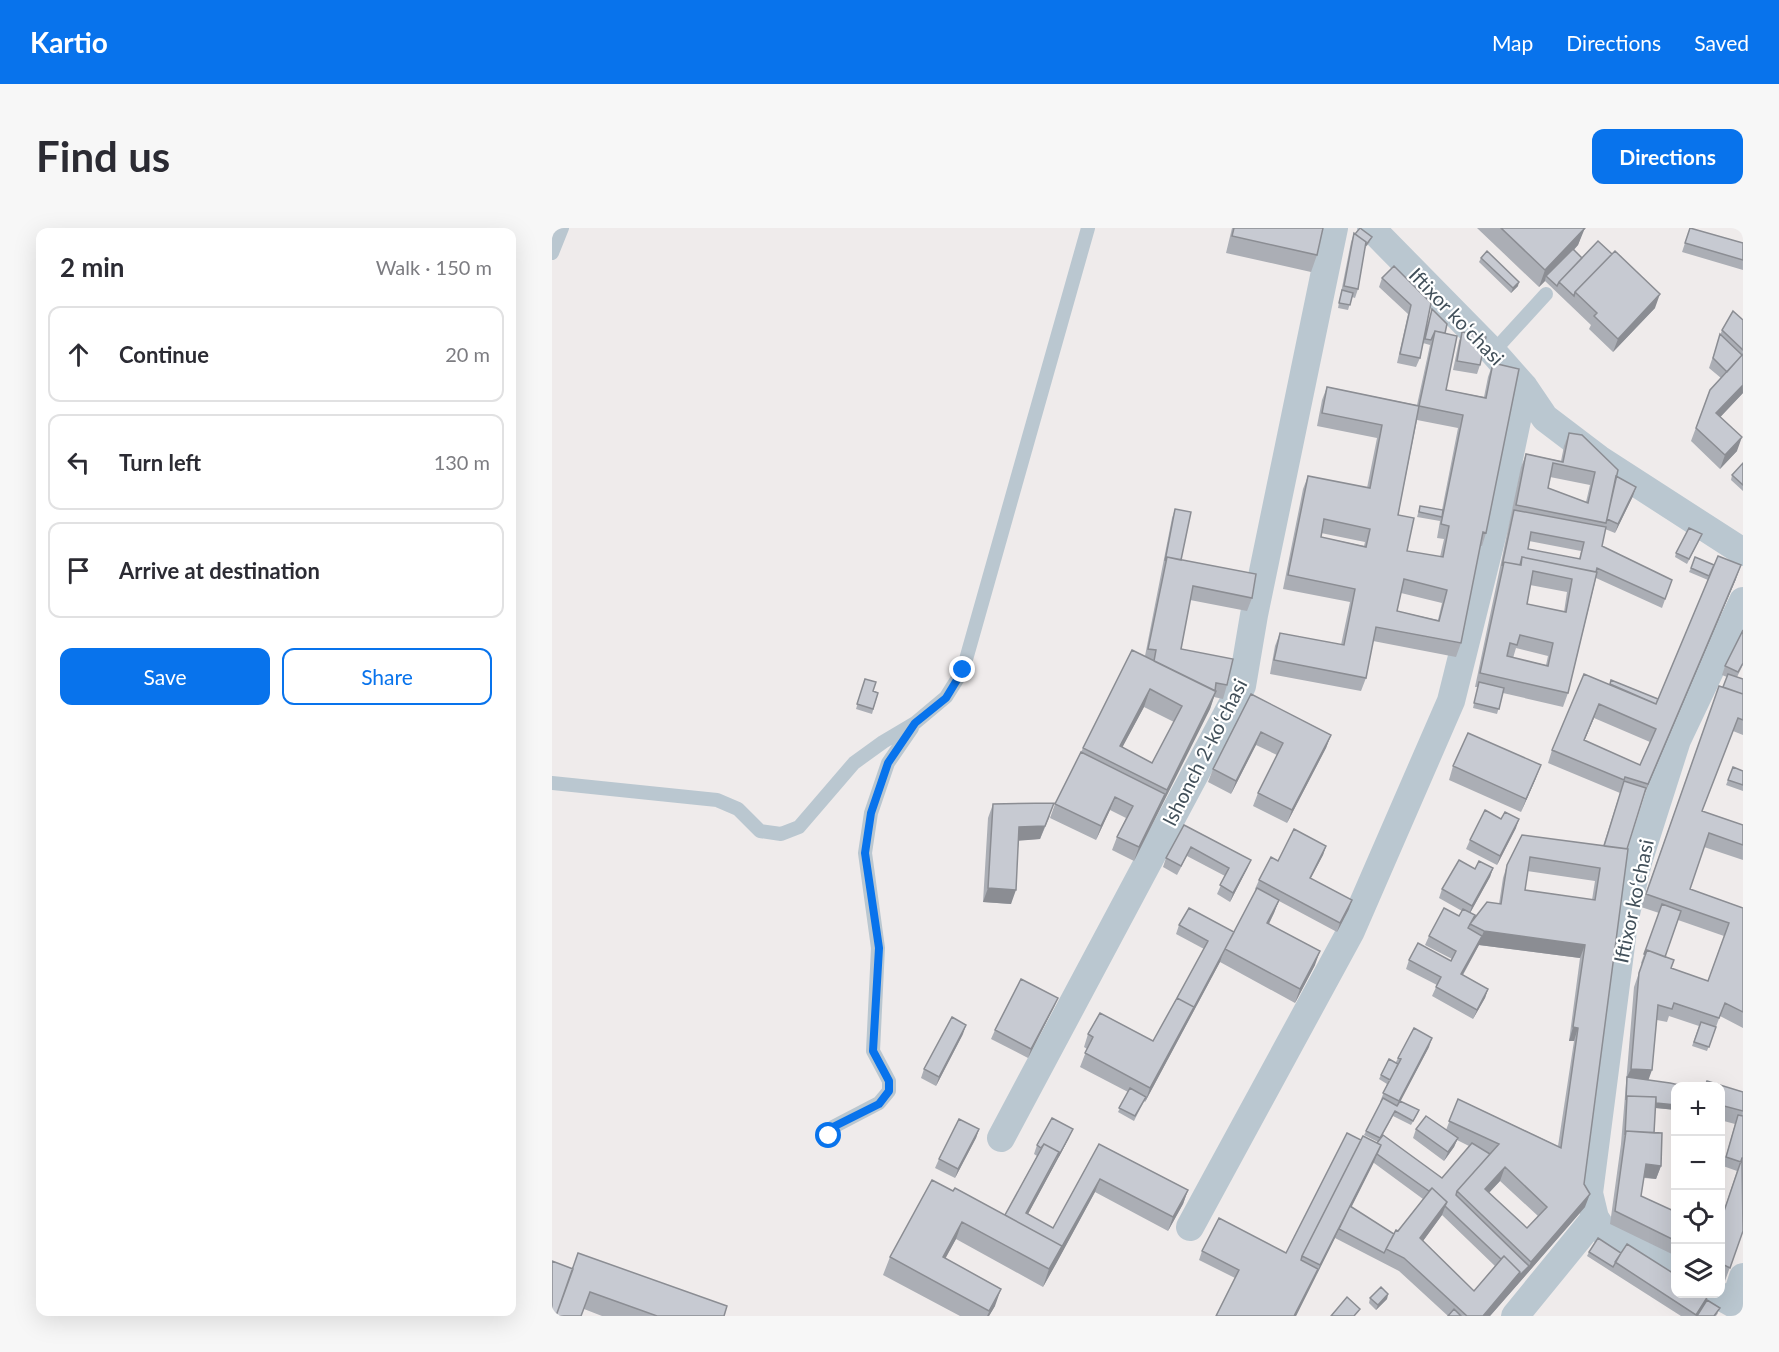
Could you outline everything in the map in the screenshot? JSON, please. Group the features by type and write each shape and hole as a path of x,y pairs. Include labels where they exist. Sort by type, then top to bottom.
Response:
{"street":[{"name":"Ishonch 2-koʻchasi","path":"1001,1138 1242,686 1254,615 1334,228"},
{"name":"Iftixor koʻchasi","path":"1371,228 1493,352 1524,387 1545,418 1599,459 1743,552"},
{"path":"1190,1227 1351,931 1451,701 1497,516 1524,387"},
{"name":"Iftixor koʻchasi","path":"1595,1218 1589,1193 1624,922 1638,862 1677,740 1743,601"},
{"path":"1515,1316 1595,1218 1605,1233 1671,1268"},
{"path":"1731,1302 1743,1277"}],"lane":[{"path":"552,253 562,228"},
{"path":"552,783 717,800 738,809 760,831 781,834 799,827 854,763 915,723 946,698 963,670 1088,228"},
{"path":"1493,352 1546,294"},
{"path":"829,1136 833,1127 879,1104 889,1091 889,1081 873,1051 879,948 865,853 871,813 888,763 915,723"}],"building":[{"path":"1234,228 1323,228 1317,255 1232,236"},
{"path":"1360,228 1372,237 1366,245 1366,242 1355,234"},
{"path":"1501,228 1585,228 1545,270"},
{"path":"1690,228 1743,243 1743,260 1685,243"},
{"path":"1354,233 1366,242 1358,289 1344,286"},
{"path":"1598,241 1612,254 1575,292 1574,296 1559,282"},
{"path":"1573,249 1582,258 1557,286 1546,276"},
{"path":"1487,251 1519,282 1513,288 1481,258"},
{"path":"1615,251 1660,294 1618,339 1594,316 1597,313 1575,292"},
{"path":"1394,266 1431,303 1420,358 1400,354 1411,305 1382,278"},
{"path":"1342,290 1353,293 1350,305 1339,303"},
{"path":"1432,309 1447,324 1445,333 1435,331 1431,340 1425,339"},
{"path":"1733,311 1743,320 1743,350 1722,330"},
{"path":"1435,331 1457,336 1446,390 1486,398 1493,363 1519,369 1461,643 1376,627 1366,678 1274,660 1280,633 1344,645 1355,589 1288,575 1308,476 1370,488 1382,425 1322,413 1327,387 1419,406","holes":["1419,406 1463,415 1441,524 1449,526 1443,557 1407,551 1414,518 1398,515","1324,519 1370,529 1366,547 1321,537","1404,579 1447,590 1439,621 1397,611"]},
{"path":"1462,332 1486,337 1480,365 1457,361"},
{"path":"1720,334 1742,355 1727,372 1713,358"},
{"path":"1743,354 1743,385 1716,413 1742,437 1725,455 1696,428 1710,390"},
{"path":"1569,433 1582,435 1618,470 1606,523 1516,505 1526,454 1563,462","holes":["1553,463 1595,472 1588,503 1548,488"]},
{"path":"1743,463 1743,485 1732,475"},
{"path":"1616,476 1636,487 1618,524 1607,519"},
{"path":"1420,506 1443,510 1442,517 1419,512"},
{"path":"1175,509 1191,512 1181,560 1167,557 1165,561"},
{"path":"1514,510 1606,527 1602,546 1672,580 1665,599 1597,568 1596,572 1522,557 1520,565 1504,562 1502,566","holes":["1531,532 1584,542 1580,559 1528,549"]},
{"path":"1689,528 1702,534 1689,559 1676,553"},
{"path":"1718,556 1741,565 1648,784 1625,777 1624,780 1552,750 1584,674 1656,704","holes":["1599,704 1656,729 1640,765 1584,740"]},
{"path":"1167,557 1256,574 1252,598 1193,586 1181,649 1233,659 1227,685 1216,683 1215,691 1154,661 1156,650 1148,649"},
{"path":"1522,557 1597,572 1568,693 1480,673 1504,562 1521,565","holes":["1533,571 1572,579 1566,612 1527,604","1520,635 1553,643 1548,666 1507,656 1510,643 1517,645"]},
{"path":"1695,557 1714,565 1709,576 1691,568"},
{"path":"1743,630 1743,663 1738,672 1725,666"},
{"path":"1132,650 1216,691 1167,790 1083,748","holes":["1150,689 1182,706 1152,763 1120,746"]},
{"path":"1728,674 1743,679 1743,694 1723,687"},
{"path":"865,679 876,682 873,691 878,693 873,709 857,704"},
{"path":"1611,680 1658,699 1656,704 1610,684"},
{"path":"1479,682 1504,688 1499,709 1474,703"},
{"path":"1719,686 1743,694 1743,720 1738,718 1702,811 1743,825 1743,845 1709,833 1690,889 1743,908 1743,1012 1725,1003 1719,1018 1674,1003 1672,1009 1658,1005 1652,1070 1631,1069 1639,973 1647,950 1674,960 1671,968 1708,981 1729,923 1646,894"},
{"path":"1251,694 1331,735 1292,810 1258,793 1283,743 1261,732 1236,781 1213,769"},
{"path":"1468,733 1541,765 1526,799 1453,766"},
{"path":"1081,752 1165,794 1139,847 1117,837 1133,806 1115,797 1101,826 1055,804"},
{"path":"1733,767 1743,771 1743,785 1728,780"},
{"path":"1624,781 1646,788 1627,849 1604,846"},
{"path":"1054,803 1045,826 1019,827 1016,890 988,888 993,804"},
{"path":"1485,810 1501,819 1505,812 1519,819 1500,856 1470,840"},
{"path":"1184,825 1251,860 1233,893 1220,885 1229,868 1191,847 1181,866 1166,858"},
{"path":"1294,829 1326,846 1310,878 1352,900 1340,923 1259,880 1271,857 1278,861"},
{"path":"1522,835 1628,849 1584,1184 1590,1194 1531,1262 1457,1191 1499,1144 1449,1121 1458,1099 1561,1148 1578,1028 1573,1027 1585,945 1484,931 1470,924 1487,902 1501,904 1507,865","holes":["1530,857 1600,868 1595,900 1525,890","1505,1167 1547,1207 1527,1228 1485,1189"]},
{"path":"1459,860 1475,869 1479,861 1493,868 1472,906 1442,889"},
{"path":"1257,888 1279,900 1267,923 1320,951 1300,989 1225,949"},
{"path":"1662,904 1681,911 1665,957 1647,950 1645,955 1644,954"},
{"path":"1189,908 1234,932 1192,1011 1194,1007 1177,998 1208,941 1179,925"},
{"path":"1444,908 1459,916 1463,909 1475,915 1468,928 1482,936 1461,974 1488,989 1477,1010 1436,987 1441,977 1409,960 1418,943 1451,961 1456,951 1429,936"},
{"path":"1021,979 1058,998 1031,1049 995,1030"},
{"path":"1177,998 1194,1007 1150,1088 1085,1053 1093,1037 1088,1034 1100,1013 1153,1041"},
{"path":"952,1017 966,1025 939,1077 924,1069"},
{"path":"1701,1022 1716,1027 1709,1047 1694,1042"},
{"path":"1414,1028 1432,1038 1399,1101 1383,1093"},
{"path":"1389,1059 1398,1064 1390,1080 1381,1075"},
{"path":"1627,1077 1671,1083 1671,1104 1656,1103 1656,1097 1627,1096 1626,1100"},
{"path":"1725,1086 1743,1092 1743,1111 1725,1106"},
{"path":"1130,1088 1146,1097 1135,1116 1119,1108"},
{"path":"1627,1096 1656,1097 1654,1133 1626,1131 1625,1135"},
{"path":"1383,1098 1397,1106 1400,1101 1419,1110 1413,1121 1395,1111 1380,1138 1366,1131"},
{"path":"1738,1115 1743,1116 1743,1158 1741,1162 1726,1157"},
{"path":"1426,1116 1458,1138 1448,1152 1416,1129"},
{"path":"1052,1118 1073,1129 1058,1157 1059,1152 1044,1144 1041,1148 1037,1145"},
{"path":"959,1119 979,1129 958,1169 939,1159"},
{"path":"1626,1131 1662,1133 1661,1166 1646,1164 1641,1196 1671,1210 1671,1239 1615,1211"},
{"path":"1347,1133 1361,1140 1302,1256 1301,1260 1318,1269 1294,1316 1216,1316 1239,1270 1202,1251 1219,1218 1286,1253"},
{"path":"1383,1135 1442,1178 1472,1143 1490,1154 1456,1195 1529,1266 1519,1276 1520,1272 1504,1256 1501,1259 1445,1206 1447,1202 1432,1188 1429,1191 1377,1154 1381,1145 1377,1143"},
{"path":"1363,1136 1381,1145 1320,1265 1302,1256"},
{"path":"1044,1144 1059,1152 1026,1213 1053,1228 1099,1144 1188,1190 1173,1217 1100,1179 1060,1250 1062,1246 1005,1215"},
{"path":"1742,1158 1743,1231 1730,1268 1725,1266 1725,1208"},
{"path":"932,1180 953,1191 955,1188 1062,1246 1049,1269 962,1222 943,1257 1001,1289 989,1311 890,1257"},
{"path":"1432,1188 1447,1202 1420,1238 1474,1291 1504,1256 1520,1272 1483,1316 1467,1316 1404,1258 1386,1249 1396,1230 1398,1231"},
{"path":"1350,1206 1394,1234 1384,1253 1339,1229"},
{"path":"1598,1238 1621,1253 1613,1267 1589,1252"},
{"path":"1627,1244 1671,1272 1671,1298 1707,1298 1696,1315 1615,1262"},
{"path":"578,1253 727,1306 724,1316 657,1316 590,1292 581,1316 556,1316"},
{"path":"552,1261 573,1269 556,1316 552,1316"},
{"path":"1381,1287 1388,1294 1378,1305 1370,1298"},
{"path":"1347,1297 1360,1309 1354,1316 1331,1316"},
{"path":"1707,1300 1720,1308 1714,1316 1697,1316"},
{"path":"1454,1309 1461,1316 1448,1316"}],"route":[{"path":"829,1136 833,1127 879,1104 889,1091 889,1081 873,1051 879,948 870,886 865,869 871,813 888,763 915,723 946,698 963,670"}]}
